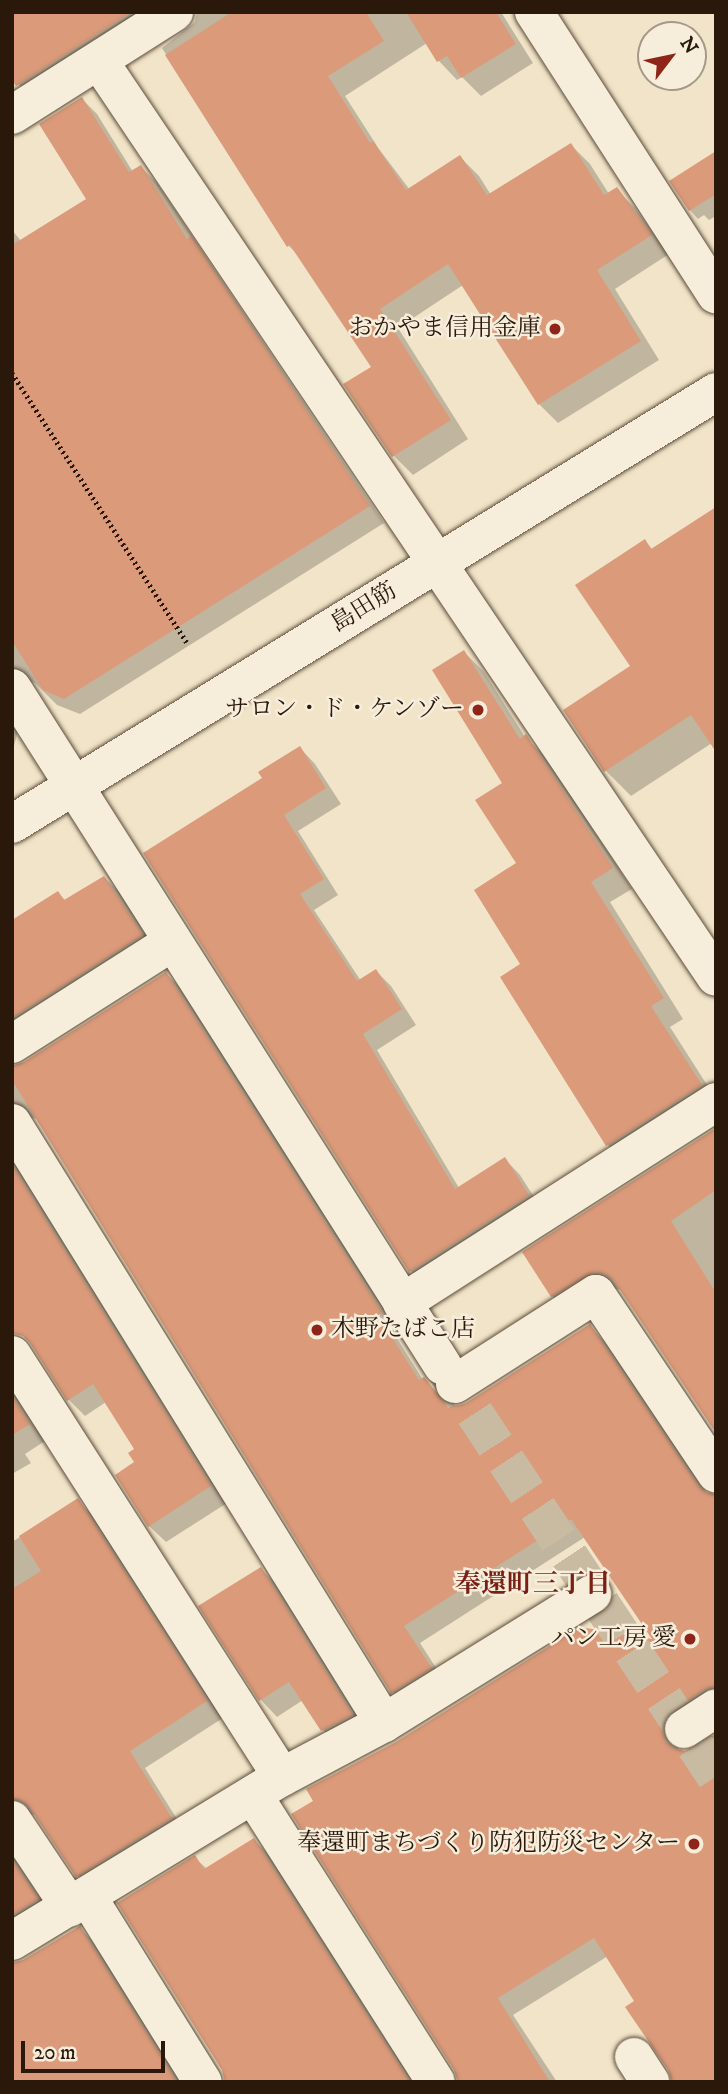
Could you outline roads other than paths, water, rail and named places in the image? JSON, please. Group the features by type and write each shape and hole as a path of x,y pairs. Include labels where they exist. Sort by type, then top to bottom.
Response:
{"street":[{"path":"534,12 716,294"},
{"path":"12,115 99,61 151,18"},
{"path":"99,61 716,976"},
{"name":"島田筋","path":"12,824 716,392"},
{"path":"12,688 449,1375 596,1294 703,1427 716,1473"},
{"path":"12,1044 172,942"},
{"path":"402,1303 716,1102"},
{"path":"12,1123 384,1723"},
{"path":"12,1355 268,1786 436,2082"},
{"path":"12,1941 268,1786 384,1723 592,1594"},
{"path":"684,1729 716,1708"},
{"path":"12,1820 79,1902 203,2082"}],"tunnel":[{"path":"443,1366 716,1777"}],"place":[{"name":"おかやま信用金庫","path":"555,329"},
{"name":"サロン・ド・ケンゾー","path":"478,710"},
{"name":"木野たばこ店","path":"317,1330"},
{"name":"パン工房 愛","path":"690,1639"},
{"name":"奉還町まちづくり防犯防災センター","path":"694,1844"}],"district":[{"name":"奉還町三丁目","path":"533,1585"}]}
